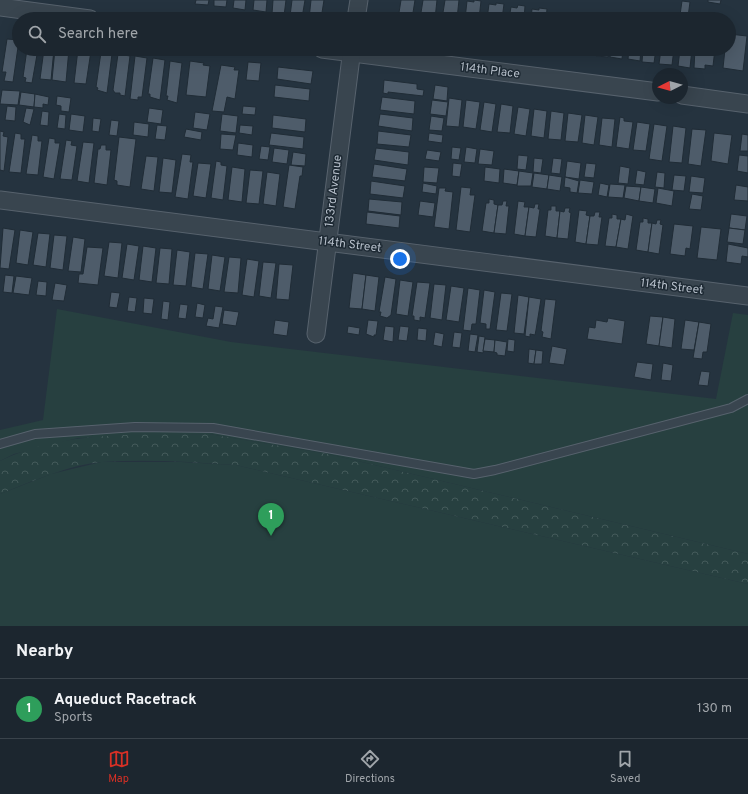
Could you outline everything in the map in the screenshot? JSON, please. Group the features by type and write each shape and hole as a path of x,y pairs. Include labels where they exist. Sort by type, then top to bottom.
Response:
{"street":[{"path":"357,12 359,0"},
{"path":"0,7 38,12"},
{"name":"133rd Avenue","path":"316,334 351,56"},
{"name":"114th Place","path":"389,56 652,91"},
{"path":"688,96 748,104"},
{"name":"114th Street","path":"0,200 748,296"}],"lane":[{"path":"0,444 43,434 135,427 213,428 474,474 495,470 731,408 748,399"}],"green space":[{"path":"57,309 231,342 716,399 733,313 748,315 748,554 328,454 209,434 78,438 14,454 0,461 0,430 43,420"},
{"path":"209,434 328,454 748,554 748,584 236,465 152,461 102,462 63,470 0,494 0,461 24,451 76,439 102,436"},
{"path":"101,462 182,462 236,465 748,584 748,626 0,626 0,494 51,474"}],"building":[{"path":"196,0 209,0 208,5 195,4"},
{"path":"214,0 227,0 226,7 214,6"},
{"path":"234,0 246,0 245,10 233,8"},
{"path":"254,0 267,0 266,12 253,10"},
{"path":"273,0 286,0 284,12 272,12"},
{"path":"292,0 305,0 303,12 290,12"},
{"path":"311,0 324,0 322,12 310,12"},
{"path":"401,0 415,0 413,12 399,12"},
{"path":"423,0 437,0 436,12 421,12"},
{"path":"445,0 459,0 458,12 443,12"},
{"path":"474,0 481,1 480,12 466,12 467,1 474,2"},
{"path":"708,0 721,0 720,4 708,2"},
{"path":"682,1 690,2 689,12 680,12"},
{"path":"496,3 504,4 503,12 488,12 489,4 496,5"},
{"path":"518,5 525,6 525,12 510,12 511,7 517,8"},
{"path":"539,8 547,9 547,12 532,12 532,9 539,10"},
{"path":"736,35 747,36 743,71 723,68 724,56 736,56"},
{"path":"7,39 12,39 12,56 17,56 13,82 4,81 6,72 2,72"},
{"path":"26,56 37,56 32,83 25,82 26,78 23,77"},
{"path":"43,56 53,56 51,80 40,79"},
{"path":"54,56 68,56 66,82 52,80"},
{"path":"77,56 90,56 86,84 74,83"},
{"path":"100,56 112,56 107,93 97,90 98,88 96,87"},
{"path":"118,56 130,56 125,96 120,95 120,93 115,93 113,90"},
{"path":"135,56 147,58 142,97 138,97 138,100 130,99"},
{"path":"610,56 622,56 622,59"},
{"path":"628,56 640,56 640,61 628,59"},
{"path":"642,56 655,56 654,63 642,62"},
{"path":"660,56 673,56 672,65 659,64"},
{"path":"679,56 691,56 690,68 678,66"},
{"path":"695,56 714,56 713,66 705,65 705,69 694,68"},
{"path":"153,58 165,60 160,100 150,97 150,94 148,94"},
{"path":"170,61 182,63 177,103 167,100 168,96 166,96"},
{"path":"190,61 204,63 203,65 210,66 206,97 186,95"},
{"path":"248,62 261,63 259,81 246,80"},
{"path":"221,65 235,67 234,70 239,70 235,99 227,97 224,112 212,111"},
{"path":"278,67 313,71 311,84 277,79"},
{"path":"384,80 417,84 417,89 424,90 423,96 388,92 388,94 383,93"},
{"path":"275,85 310,89 309,101 274,97"},
{"path":"435,85 448,87 447,101 433,99"},
{"path":"2,90 20,91 18,105 0,104"},
{"path":"21,92 35,94 34,107 19,105"},
{"path":"35,94 49,97 48,105 43,104 43,108 34,107"},
{"path":"57,96 71,98 69,112 61,111 61,106 56,105"},
{"path":"382,97 415,101 414,114 380,110"},
{"path":"449,98 462,100 459,127 446,126"},
{"path":"432,100 448,102 446,116 430,114"},
{"path":"466,100 480,102 476,129 463,127"},
{"path":"484,102 496,104 492,132 480,130"},
{"path":"501,104 513,106 510,133 497,132"},
{"path":"7,106 16,107 15,121 5,120"},
{"path":"243,106 256,107 255,115 242,114"},
{"path":"518,107 530,109 526,136 514,134"},
{"path":"26,108 34,109 30,125 23,122"},
{"path":"149,108 163,110 161,124 147,122"},
{"path":"534,109 547,111 544,138 531,136"},
{"path":"42,111 49,112 48,126 40,125"},
{"path":"551,111 564,113 561,140 548,139"},
{"path":"195,112 210,114 207,130 193,128"},
{"path":"568,113 582,115 578,142 565,141"},
{"path":"59,114 66,115 65,129 57,128"},
{"path":"71,114 85,116 83,132 69,130"},
{"path":"222,114 238,116 236,133 220,131"},
{"path":"380,114 413,118 412,131 378,126"},
{"path":"273,115 306,119 305,132 272,128"},
{"path":"585,115 598,117 594,145 582,143"},
{"path":"431,116 444,118 442,131 429,130"},
{"path":"620,117 624,118 624,121 633,122 629,149 616,147"},
{"path":"93,118 101,119 99,132 92,131"},
{"path":"602,118 615,119 612,147 599,145"},
{"path":"111,120 119,121 117,136 109,135"},
{"path":"134,122 149,124 148,137 133,135"},
{"path":"637,122 650,124 646,151 633,150"},
{"path":"654,124 667,126 662,161 649,159"},
{"path":"157,125 167,126 165,140 155,139"},
{"path":"240,125 253,126 252,135 239,133"},
{"path":"673,126 686,128 682,163 669,162"},
{"path":"186,129 202,132 201,140 184,137"},
{"path":"692,129 706,130 701,166 688,164"},
{"path":"0,131 4,132 3,136 8,137 4,171 0,170"},
{"path":"378,131 411,135 409,147 377,144"},
{"path":"15,133 21,134 21,139 25,139 21,173 9,172"},
{"path":"271,133 304,137 303,149 269,145"},
{"path":"429,133 443,135 442,143 428,141"},
{"path":"714,133 732,135 728,164 711,161"},
{"path":"221,134 236,135 233,150 220,149"},
{"path":"742,134 748,135 748,151 740,151"},
{"path":"32,135 38,136 38,141 42,141 38,175 26,174"},
{"path":"119,137 136,139 130,187 117,185 117,181 114,180"},
{"path":"49,138 55,139 55,143 60,143 54,179 43,177"},
{"path":"66,140 72,141 71,145 77,146 72,180 60,179"},
{"path":"83,142 94,143 89,183 77,181"},
{"path":"238,143 253,145 252,157 237,155"},
{"path":"101,145 106,145 106,150 111,150 107,185 94,183 98,149 100,149"},
{"path":"261,146 270,147 268,160 259,159"},
{"path":"452,147 461,148 459,160 451,159"},
{"path":"466,147 477,149 475,163 464,162"},
{"path":"274,148 289,150 287,164 272,162"},
{"path":"376,148 409,152 408,165 374,160"},
{"path":"480,149 494,151 492,165 478,164"},
{"path":"427,150 441,152 439,161 425,159"},
{"path":"293,152 306,154 305,166 291,165"},
{"path":"182,154 191,155 190,162 193,162 188,199 175,197"},
{"path":"518,155 528,156 526,170 517,169"},
{"path":"739,155 748,156 748,173 737,171"},
{"path":"146,156 158,157 154,191 141,189"},
{"path":"163,158 176,160 172,193 159,192"},
{"path":"534,158 543,159 541,173 533,172"},
{"path":"553,158 562,159 560,174 551,173"},
{"path":"216,161 221,162 221,165 227,166 223,200 211,198"},
{"path":"567,161 581,163 579,179 565,177"},
{"path":"198,163 211,164 206,198 193,196"},
{"path":"453,163 462,164 460,177 452,176"},
{"path":"586,163 596,164 594,178 584,177"},
{"path":"374,164 407,169 405,181 372,177"},
{"path":"289,165 303,167 302,176 300,176 295,209 283,207"},
{"path":"620,166 630,168 628,184 618,183"},
{"path":"232,167 245,169 242,202 228,200"},
{"path":"424,167 439,168 437,183 423,182"},
{"path":"485,167 500,169 499,183 484,181"},
{"path":"504,169 519,171 517,185 503,183"},
{"path":"250,170 263,171 259,204 246,203"},
{"path":"637,170 646,172 644,185 635,184"},
{"path":"519,171 533,173 531,186 517,186"},
{"path":"267,172 280,174 276,206 263,204"},
{"path":"657,172 665,173 664,188 655,187"},
{"path":"534,173 549,175 547,189 532,187"},
{"path":"549,175 562,177 560,191 547,189"},
{"path":"674,175 686,176 684,191 672,190"},
{"path":"691,176 705,178 703,193 689,192"},
{"path":"565,177 579,181 577,193 570,192 570,188 564,187"},
{"path":"580,180 594,182 592,194 578,193"},
{"path":"371,181 405,186 403,198 370,194"},
{"path":"423,183 437,186 436,194 422,192"},
{"path":"600,183 609,185 607,197 598,195"},
{"path":"610,184 625,185 623,198 608,197"},
{"path":"736,185 748,187 748,201 734,200"},
{"path":"626,186 641,187 639,201 624,198"},
{"path":"461,187 471,188 470,195 475,195 470,232 456,230"},
{"path":"641,187 655,189 653,203 639,201"},
{"path":"439,188 446,188 445,191 453,192 449,229 434,227"},
{"path":"658,188 674,191 672,206 656,203"},
{"path":"692,194 703,196 701,210 689,209"},
{"path":"369,199 402,202 401,215 368,211"},
{"path":"489,199 494,200 494,204 498,205 494,233 482,231 486,203 489,203"},
{"path":"420,201 435,203 433,217 418,215"},
{"path":"503,201 507,201 506,206 509,206 506,234 494,233 498,205 502,205"},
{"path":"518,201 525,202 524,207 529,207 525,236 514,234"},
{"path":"535,204 539,204 538,209 540,209 536,237 525,236 529,207 534,208"},
{"path":"551,206 556,206 556,211 560,211 557,238 545,236 548,210 551,210"},
{"path":"565,208 570,208 569,212 571,213 568,239 557,238 560,211 564,212"},
{"path":"579,210 587,211 586,215 590,216 586,244 575,242"},
{"path":"367,212 400,216 399,228 366,224"},
{"path":"595,212 600,212 599,217 602,217 598,245 586,244 590,216 594,216"},
{"path":"612,214 617,215 617,219 621,219 616,247 605,246 609,218 612,218"},
{"path":"626,214 633,216 628,249 616,247 621,219 625,220"},
{"path":"731,214 747,216 745,230 729,228"},
{"path":"643,218 648,219 648,223 652,223 648,252 636,250 640,222 643,222"},
{"path":"657,220 661,220 660,224 663,225 659,254 648,252 652,223 656,224"},
{"path":"674,224 693,226 690,249 686,248 685,256 670,254"},
{"path":"701,227 721,229 717,260 697,258"},
{"path":"3,228 15,230 9,269 0,268"},
{"path":"729,228 745,230 743,244 727,242"},
{"path":"20,230 33,232 28,265 16,263"},
{"path":"38,233 50,234 46,267 33,265"},
{"path":"54,235 67,236 63,270 50,268"},
{"path":"73,237 85,239 81,272 68,271"},
{"path":"109,242 122,243 118,278 104,276"},
{"path":"127,244 139,246 134,280 122,278"},
{"path":"728,244 748,248 748,257 742,256 741,264 726,262"},
{"path":"143,246 156,248 152,282 139,280"},
{"path":"87,247 103,248 98,285 78,283 79,274 83,274"},
{"path":"160,248 172,249 169,284 156,283"},
{"path":"177,250 190,252 186,286 173,285"},
{"path":"195,253 208,254 203,289 191,287"},
{"path":"212,255 225,257 220,291 208,289"},
{"path":"229,257 241,258 238,293 224,292"},
{"path":"247,259 259,261 254,297 242,295"},
{"path":"263,262 276,263 271,298 259,296"},
{"path":"279,264 293,265 289,300 276,299"},
{"path":"353,273 366,275 362,309 349,308"},
{"path":"5,275 14,276 12,293 3,292"},
{"path":"366,275 379,277 375,311 362,309"},
{"path":"16,276 32,278 29,295 13,293"},
{"path":"385,277 396,279 391,315 387,318 380,316 381,312 379,312"},
{"path":"400,280 413,282 408,316 396,314"},
{"path":"38,281 47,282 46,296 36,295"},
{"path":"417,282 430,283 425,318 420,317 420,321 414,320 414,316 412,316"},
{"path":"55,283 67,285 64,301 52,300"},
{"path":"434,284 446,285 442,320 430,318"},
{"path":"451,286 464,288 459,322 446,320"},
{"path":"468,288 480,290 476,324 472,324 471,331 463,330"},
{"path":"484,290 495,292 490,329 486,329 486,324 480,323"},
{"path":"111,292 120,293 117,308 109,307"},
{"path":"501,293 512,294 507,331 496,330"},
{"path":"518,295 529,297 524,334 514,333"},
{"path":"129,297 137,298 135,312 127,311"},
{"path":"529,297 541,299 535,335 530,334 530,337 525,336"},
{"path":"144,298 154,299 152,314 143,313"},
{"path":"545,299 556,300 551,339 542,337 543,332 541,331"},
{"path":"163,301 170,302 168,320 161,319"},
{"path":"197,303 205,305 203,318 195,317"},
{"path":"180,304 188,305 186,319 178,318"},
{"path":"215,306 223,307 219,328 206,326 208,318 213,319"},
{"path":"224,310 239,312 236,326 222,324"},
{"path":"650,316 663,317 659,346 646,344"},
{"path":"663,317 675,319 672,348 659,346"},
{"path":"608,318 625,321 622,344 587,339 589,327 595,328 596,320 607,322"},
{"path":"275,320 289,322 287,336 273,334"},
{"path":"368,320 378,321 376,335 374,335 374,337 366,334"},
{"path":"685,320 699,322 694,350 681,349"},
{"path":"699,322 711,324 707,352 703,352 702,359 693,358"},
{"path":"348,326 360,328 359,335 347,333"},
{"path":"385,326 394,327 393,342 383,340"},
{"path":"400,326 409,327 407,341 398,340"},
{"path":"418,328 427,329 426,341 417,340"},
{"path":"435,332 444,334 442,347 433,345"},
{"path":"454,332 462,333 460,348 452,347"},
{"path":"470,334 478,335 475,352 468,351"},
{"path":"479,336 485,337 483,353 477,352"},
{"path":"485,339 495,340 494,352 483,351"},
{"path":"508,339 515,340 514,352 507,351"},
{"path":"495,340 507,342 505,356 497,355 497,353 494,352"},
{"path":"552,346 567,349 564,365 549,363"},
{"path":"529,349 536,350 534,364 528,363"},
{"path":"536,350 543,351 542,364 534,364"},
{"path":"637,362 653,364 651,380 634,377"},
{"path":"663,363 673,365 671,381 661,380"},
{"path":"701,371 710,372 708,386 698,385"}],"place":[{"name":"Aqueduct Racetrack","path":"271,536"}]}
